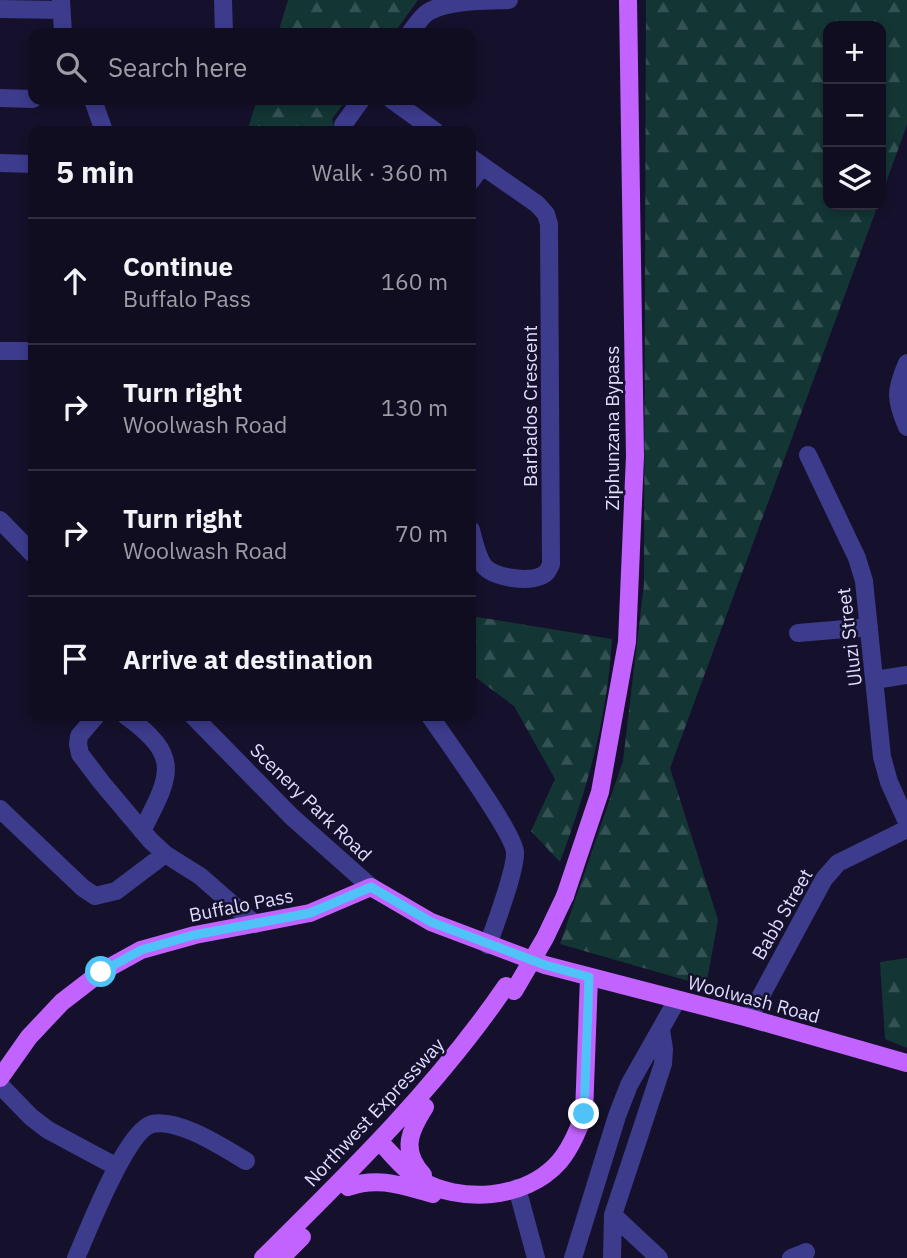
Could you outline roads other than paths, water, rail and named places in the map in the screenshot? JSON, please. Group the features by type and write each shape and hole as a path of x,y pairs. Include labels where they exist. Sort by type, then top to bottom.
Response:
{"main road":[{"name":"Ziphunzana Bypass","path":"510,989 560,894 600,792 627,642 635,456 628,0"},
{"name":"Buffalo Pass","path":"0,1078 29,1037 53,1010 101,972 141,950 194,935 310,913 371,887"},
{"name":"Woolwash Road","path":"371,887 431,922 488,945 589,977 907,1063"},
{"path":"348,1187 375,1181 445,1196 488,1194 517,1188 542,1176 558,1163 577,1134 584,1114 589,977"},
{"name":"Northwest Expressway","path":"263,1258 425,1107 475,1049 510,989"},
{"name":"Northwest Expressway","path":"281,1258 348,1187 510,989"},
{"path":"425,1107 411,1133 410,1155 422,1174 446,1191"},
{"path":"383,1145 417,1178 446,1191 467,1194"}],"street":[{"path":"223,0 224,28"},
{"path":"414,28 428,12 439,7 462,2 509,0"},
{"path":"0,9 61,5 63,28"},
{"path":"0,98 28,99"},
{"path":"95,105 102,126"},
{"path":"343,125 357,105"},
{"path":"400,105 428,126"},
{"path":"0,163 28,164"},
{"name":"Barbados Crescent","path":"476,169 537,204 546,214 549,224 551,564 547,572 540,577 500,575 490,572 483,565 476,545"},
{"path":"0,351 28,351"},
{"path":"907,363 897,394 898,405 907,427"},
{"name":"Uluzi Street","path":"808,455 857,558 864,581 882,757 889,782 907,822"},
{"path":"0,520 28,546"},
{"path":"798,633 869,628"},
{"path":"875,680 907,675"},
{"path":"92,721 79,736 80,754 142,831 165,854 200,876 256,924"},
{"path":"132,721 161,746 165,764 165,784 142,831"},
{"name":"Scenery Park Road","path":"198,721 292,817 371,887"},
{"path":"433,721 505,828 515,850 512,869 488,945"},
{"path":"0,809 83,888 95,896 116,891 165,854"},
{"name":"Babb Street","path":"748,1018 824,879 838,863 907,828"},
{"path":"573,1258 617,1116 638,1068 677,1000"},
{"path":"612,1258 613,1215 663,1064 661,1030"},
{"path":"0,1085 31,1117 48,1130 117,1167"},
{"path":"76,1258 117,1167 142,1129 152,1124 182,1128 246,1161"},
{"path":"517,1188 536,1258"},
{"path":"613,1215 659,1258"}]}
